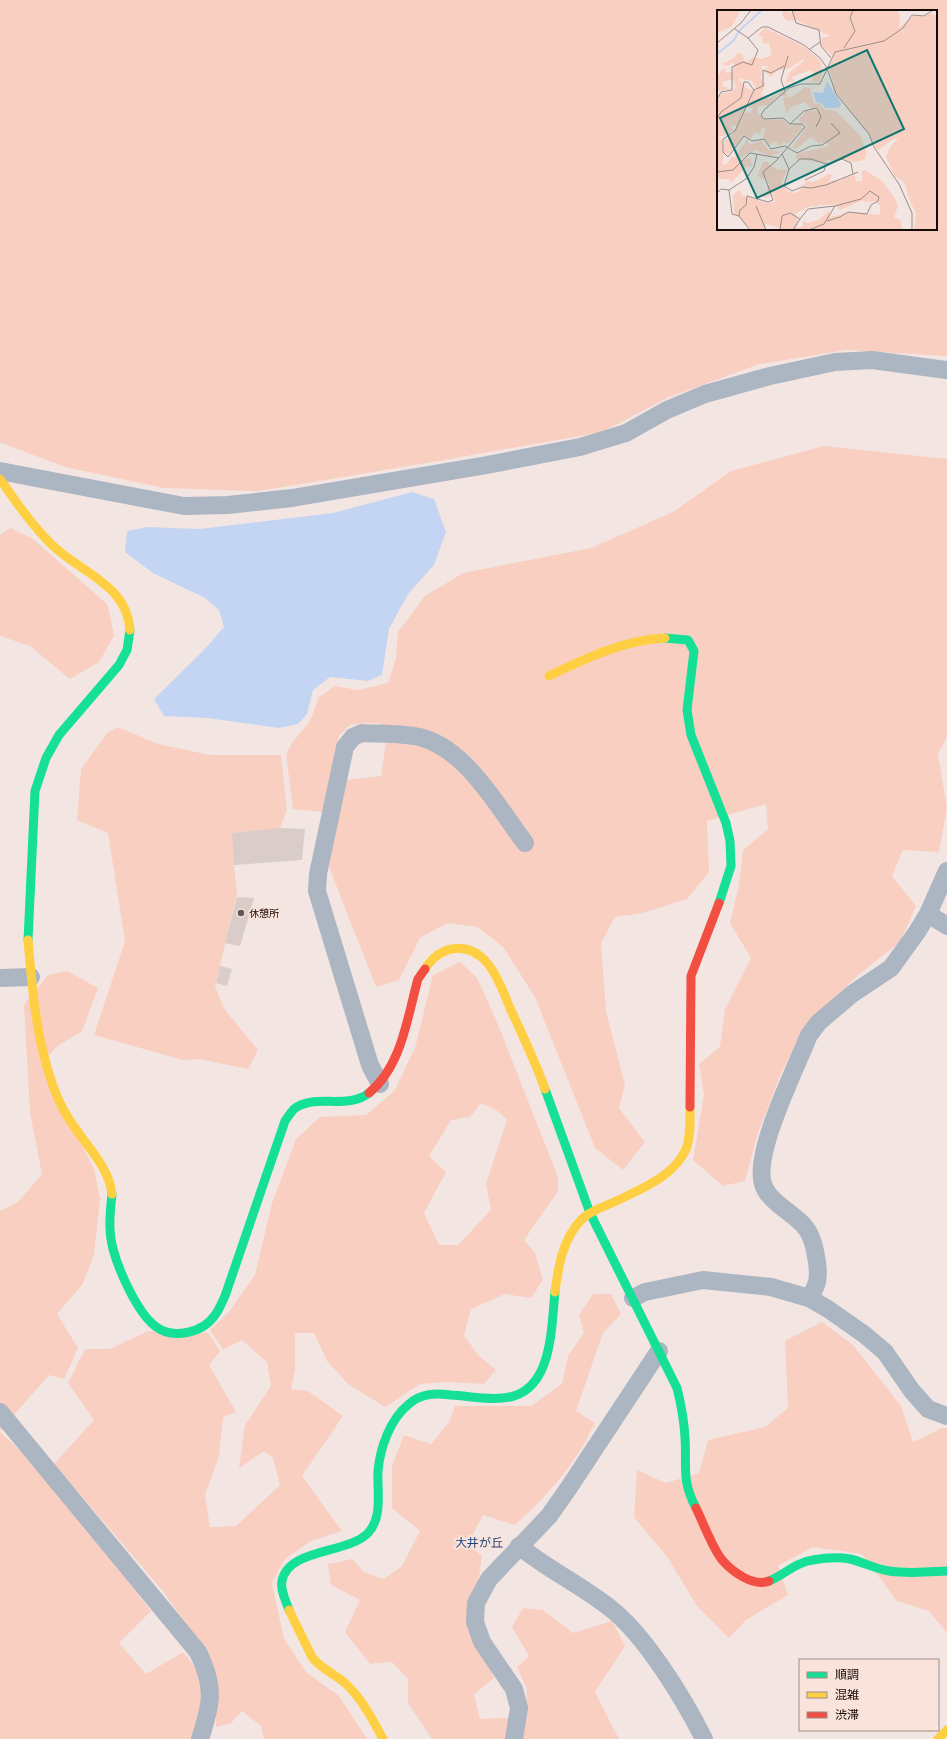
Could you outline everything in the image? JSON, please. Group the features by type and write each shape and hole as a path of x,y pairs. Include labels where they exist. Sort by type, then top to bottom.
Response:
{"street":[{"path":"0,471 184,506 228,505 300,496 487,465 580,447 626,433 667,410 705,394 770,376 835,362 872,360 947,370"},
{"path":"0,479 30,522 52,545 112,588 127,611 130,629 127,650 119,665 59,735 46,758 34,791 27,930 40,1036 52,1083 68,1118 107,1176 112,1193 109,1226 113,1248 121,1274 146,1317 156,1327 171,1334 187,1333 203,1326 215,1316 225,1296 285,1121 295,1108 310,1102 344,1102 365,1096 380,1084 395,1061 418,979 428,964 441,952 458,947 472,951 488,964 500,985 539,1072 590,1213 677,1388 682,1409 685,1438 685,1479 690,1497 722,1560 735,1572 751,1580 766,1582 781,1576 794,1566 812,1560 830,1558 849,1559 887,1571 912,1573 947,1570"},
{"path":"383,1739 362,1703 348,1685 315,1662 303,1642 290,1614 284,1599 282,1582 287,1571 300,1559 314,1553 335,1550 356,1543 368,1533 376,1519 379,1502 379,1464 384,1445 396,1419 406,1406 417,1398 434,1394 495,1399 517,1395 531,1386 543,1370 547,1354 560,1259 569,1235 580,1220 590,1213 634,1193 671,1170 685,1150 690,1126 691,976 697,957 712,924 731,866 730,841 726,823 691,735 687,710 694,651 688,640 672,636 646,639 587,656 549,676"},
{"path":"380,1084 370,1065 317,891 318,874 345,747 353,737 362,733 422,737 449,750 466,765 524,843"},
{"path":"809,1298 816,1288 819,1279 815,1247 805,1227 776,1203 763,1186 760,1166 766,1141 809,1035 819,1022 852,994 891,968 928,914 947,871"},
{"path":"928,914 947,926"},
{"path":"0,978 32,977"},
{"path":"633,1298 645,1292 703,1280 771,1287 809,1298 828,1309 865,1335 885,1352 912,1391 928,1409 947,1416"},
{"path":"514,1739 519,1708 514,1689 482,1642 476,1622 476,1603 483,1588 519,1546 549,1516 659,1351"},
{"path":"0,1412 198,1652 207,1672 210,1697 207,1717 200,1739"},
{"path":"519,1546 610,1607 629,1624 679,1695 704,1739"},
{"path":"938,1739 947,1730"}],"shaded area":[{"path":"0,0 947,0 947,356 846,350 760,364 669,397 602,432 259,491 164,488 65,467 0,442"},
{"path":"824,446 947,459 947,737 938,754 947,808 939,852 903,850 892,876 916,906 900,942 858,975 810,1021 782,1071 758,1133 745,1181 723,1186 693,1160 704,1095 699,1064 720,1047 725,1009 751,958 730,923 739,885 743,850 768,829 766,804 707,821 709,872 687,899 643,913 615,917 601,943 606,1011 625,1085 619,1108 645,1142 623,1170 595,1148 535,997 503,947 478,927 447,923 420,938 399,980 376,987 329,867 346,780 381,776 387,735 380,723 351,724 339,736 323,812 293,809 286,754 292,743 310,721 319,697 335,686 358,690 388,683 396,658 398,632 425,596 463,573 591,548 673,512 731,471"},
{"path":"11,528 33,539 108,605 114,636 99,662 70,679 30,646 0,636 0,535"},
{"path":"118,727 158,744 210,755 281,755 287,810 280,828 234,865 237,894 215,987 225,1010 258,1050 248,1069 199,1059 183,1060 94,1035 125,941 108,833 77,820 81,769 107,733"},
{"path":"460,962 477,978 497,1022 558,1177 558,1191 524,1240 535,1253 543,1280 531,1298 505,1294 471,1309 464,1335 478,1355 496,1370 484,1384 447,1382 420,1384 385,1407 348,1384 327,1361 314,1333 295,1333 295,1370 291,1389 308,1391 343,1416 302,1476 342,1531 311,1541 285,1559 272,1583 284,1639 306,1672 339,1696 367,1739 264,1739 261,1726 242,1711 231,1723 216,1727 216,1704 201,1646 163,1591 54,1464 94,1420 68,1383 85,1349 110,1349 148,1331 208,1333 220,1351 209,1365 236,1412 223,1417 219,1456 205,1495 210,1527 236,1526 280,1485 273,1458 264,1451 239,1468 245,1425 271,1386 267,1362 242,1340 223,1350 210,1330 229,1312 255,1275 272,1203 296,1139 320,1117 366,1115 395,1090 415,1048 433,975","holes":["481,1103 499,1112 507,1120 486,1184 491,1210 458,1245 439,1245 424,1213 446,1172 429,1156 451,1120 470,1117"]},
{"path":"67,971 98,988 82,1031 56,1047 41,1064 94,1169 100,1199 94,1255 82,1285 57,1314 78,1348 64,1379 49,1375 0,1431 0,1211 18,1202 42,1174 30,1113 24,1005 48,975"},
{"path":"593,1294 611,1294 621,1314 603,1333 576,1411 595,1423 570,1466 550,1491 527,1514 515,1525 483,1515 468,1544 482,1556 478,1585 486,1657 494,1678 474,1694 480,1719 525,1717 527,1689 517,1667 529,1656 512,1627 523,1608 543,1610 573,1633 612,1621 625,1646 595,1692 619,1739 432,1739 408,1703 408,1679 392,1662 370,1664 345,1632 360,1600 331,1585 328,1564 352,1559 364,1572 384,1579 402,1566 420,1531 392,1508 392,1466 404,1435 431,1444 449,1422 455,1406 531,1406 562,1384 568,1356 584,1333 579,1315"},
{"path":"822,1322 853,1345 901,1406 913,1442 942,1428 947,1428 947,1633 929,1611 897,1601 862,1554 813,1547 778,1566 788,1595 746,1620 729,1638 697,1606 668,1558 634,1517 637,1470 666,1483 699,1473 708,1440 765,1427 788,1408 785,1341"},
{"path":"0,1432 46,1475 151,1611 119,1643 146,1674 183,1652 203,1677 203,1716 195,1739 0,1739"}],"water":[{"path":"412,492 434,499 446,532 434,565 408,594 389,629 382,675 368,681 330,677 313,690 307,714 298,724 279,728 207,718 164,716 154,699 203,651 224,627 219,610 205,598 153,573 125,552 127,531 148,527 199,529 333,513"}],"building":[{"path":"280,828 305,829 302,860 234,865 232,833"},
{"name":"休憩所","path":"237,897 254,898 240,946 225,943"},
{"path":"220,966 232,969 227,986 216,983"}],"traffic: fast":[{"path":"28,940 35,791 46,758 59,735 119,665 127,650 130,630"},
{"path":"665,638 688,640 694,651 687,710 691,735 726,823 730,841 731,866 719,903"},
{"path":"545,1089 590,1213 677,1388 685,1431 686,1481 691,1498 696,1508"},
{"path":"112,1194 110,1222 111,1242 120,1268 135,1301 148,1320 162,1330 170,1333 195,1330 210,1321 218,1311 225,1296 285,1121 294,1109 302,1104 321,1101 351,1100 361,1098 369,1093"},
{"path":"289,1610 282,1588 282,1581 287,1570 295,1563 307,1557 359,1540 373,1527 376,1519 378,1504 378,1471 381,1453 387,1434 402,1410 414,1400 434,1394 503,1398 519,1394 532,1385 540,1372 550,1341 555,1292"},
{"path":"769,1581 801,1563 832,1558 850,1559 879,1569 896,1572 947,1571"}],"traffic: slow":[{"path":"0,479 30,521 51,544 62,554 100,580 111,590 120,601 127,614 130,630"},
{"path":"549,676 620,646 650,639 665,638"},
{"path":"28,940 38,1030 52,1083 66,1115 101,1164 110,1184 112,1194"},
{"path":"425,969 439,954 455,948 472,952 488,964 495,974 533,1058 545,1089"},
{"path":"555,1292 562,1253 570,1235 582,1219 593,1211 655,1182 665,1175 680,1159 686,1149 689,1139 690,1107"},
{"path":"289,1610 312,1657 320,1665 342,1680 352,1690 367,1710 383,1739"},
{"path":"938,1739 947,1730"}],"traffic: jam":[{"path":"690,1107 691,976 719,903"},
{"path":"369,1093 380,1082 396,1055 402,1040 418,979 425,969"},
{"path":"696,1508 708,1536 723,1561 738,1574 750,1580 756,1582 769,1581"}],"place":[{"name":"休憩所","path":"241,913"}],"district":[{"name":"大井が丘","path":"479,1543"}]}
